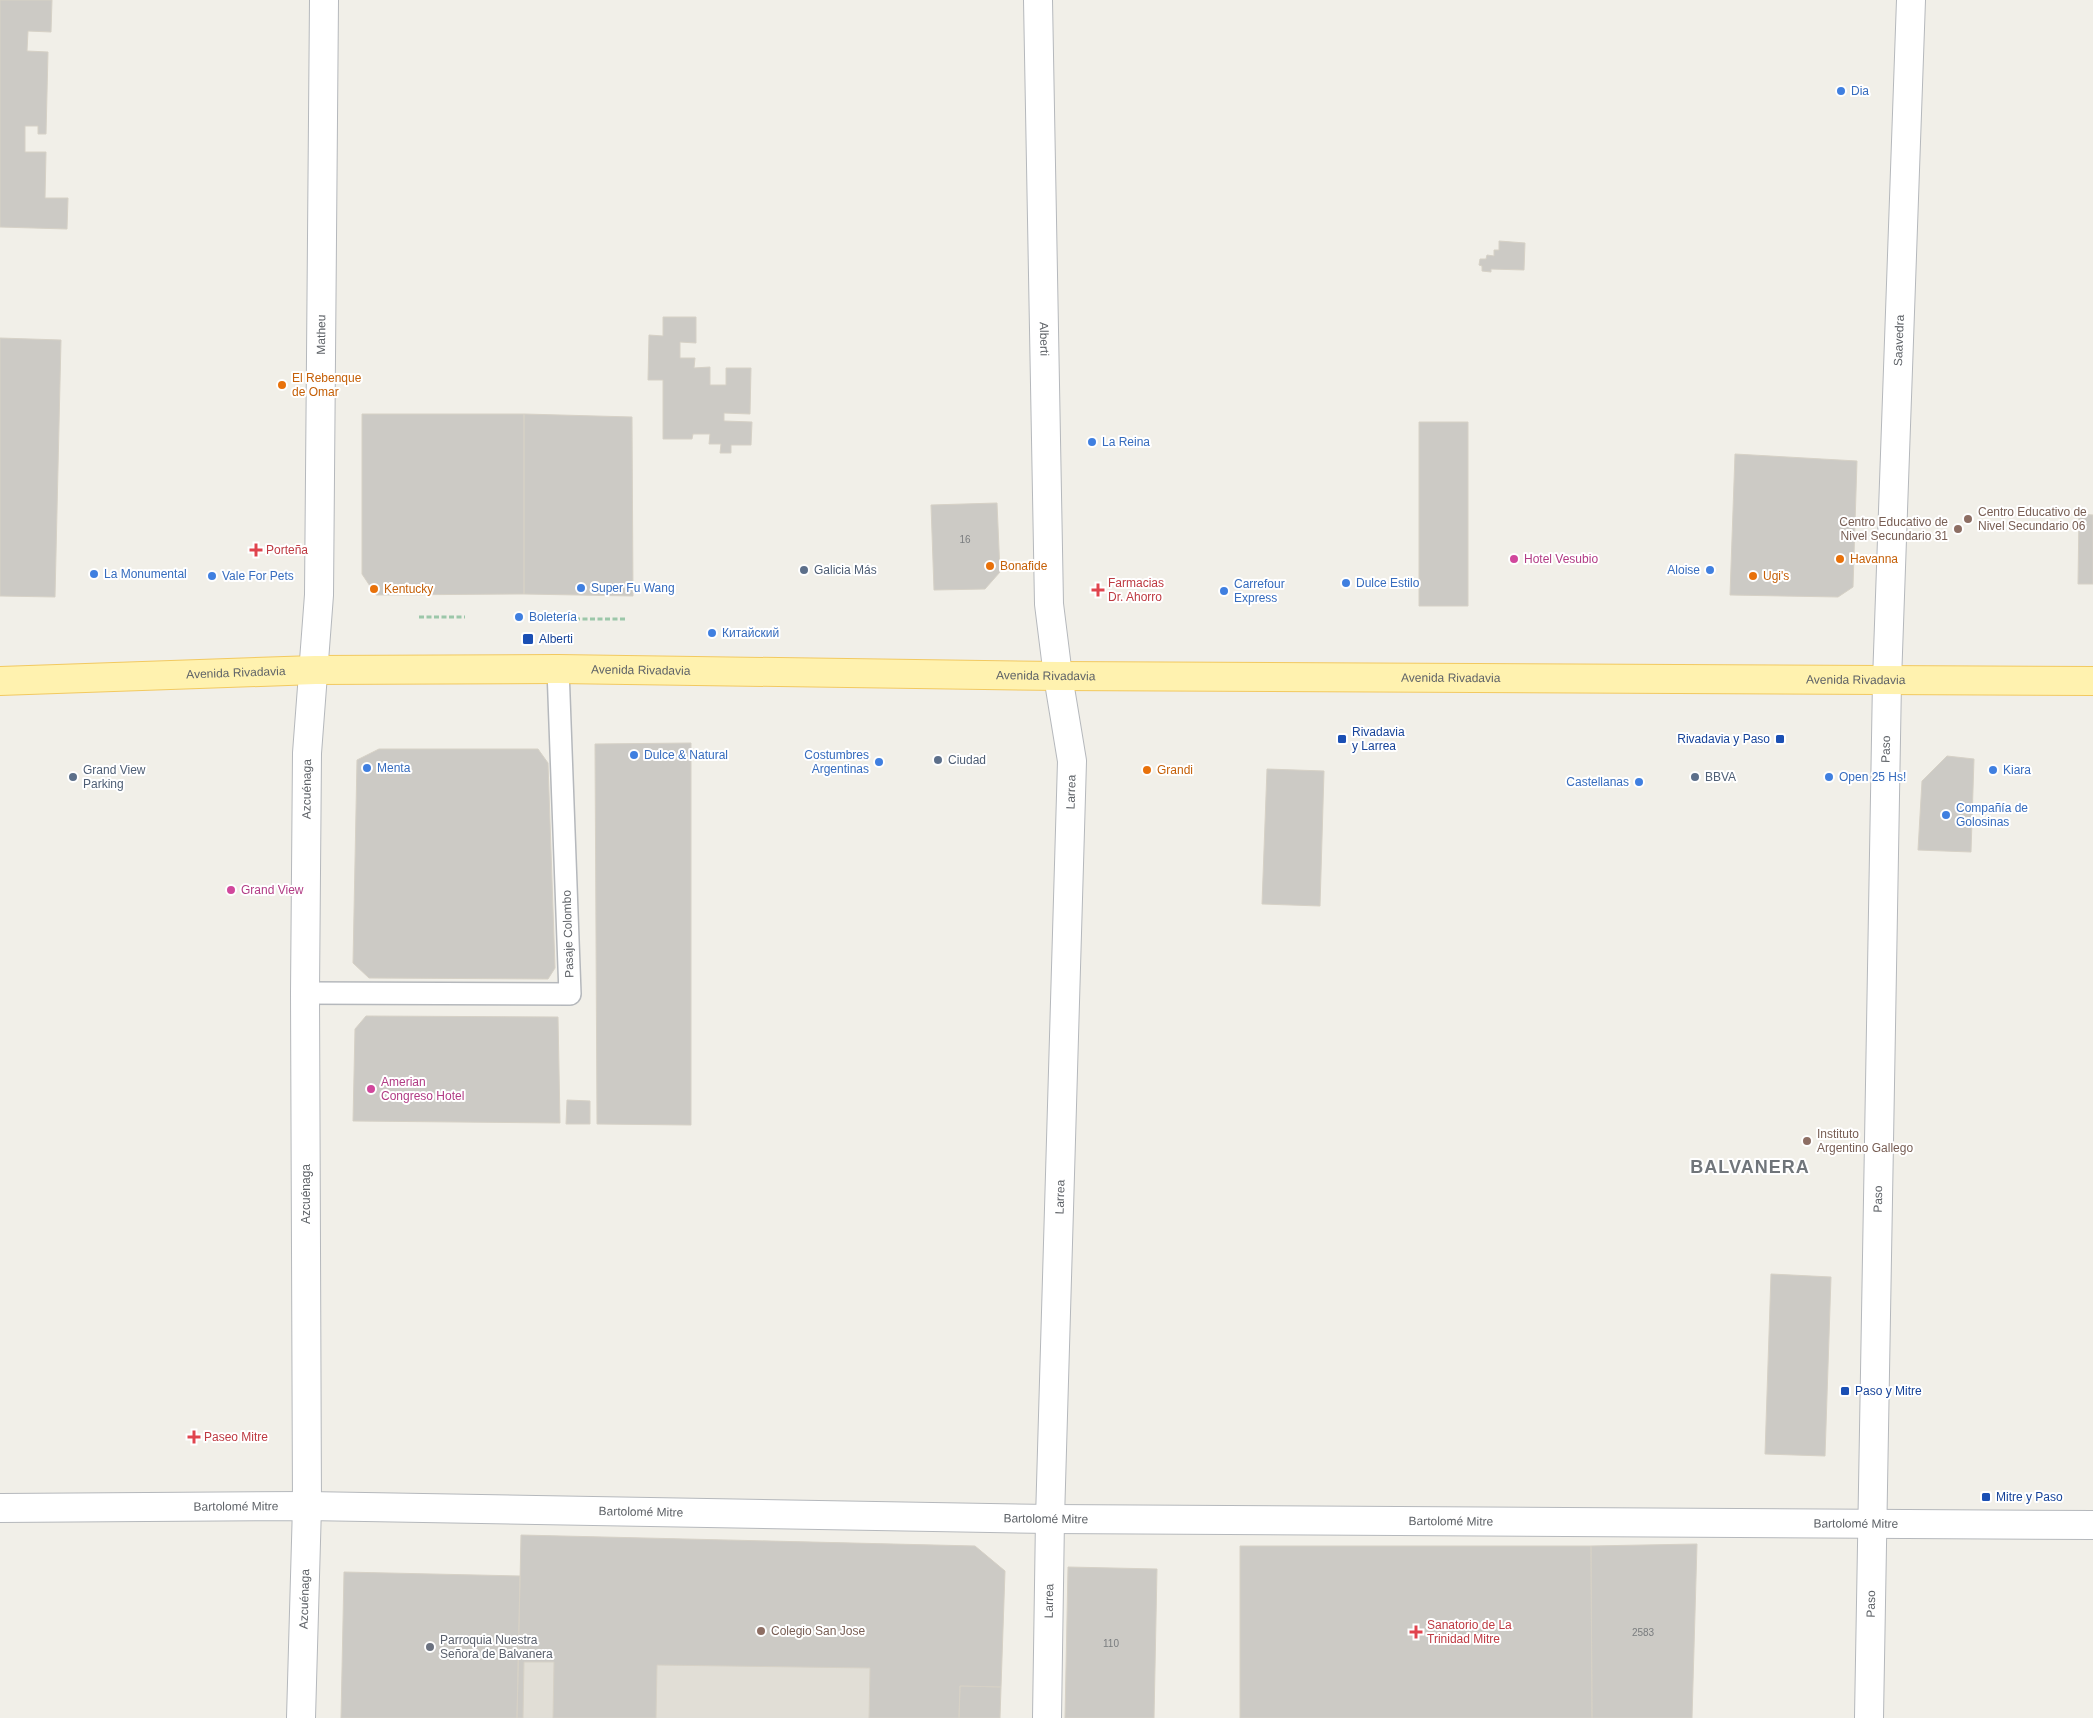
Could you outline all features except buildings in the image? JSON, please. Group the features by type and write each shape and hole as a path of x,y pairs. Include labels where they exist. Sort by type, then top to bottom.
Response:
{"main road":[{"name":"Avenida Rivadavia","path":"0,681 315,670 558,669 1058,676 2093,681"}],"street":[{"name":"Matheu","path":"315,670 319,595 324,0"},
{"name":"Alberti","path":"1038,0 1049,604 1058,676"},
{"name":"Saavedra","path":"1887,681 1911,0"},
{"name":"Azcuénaga","path":"301,1718 307,1506 305,993 307,753 315,670"},
{"name":"Larrea","path":"1047,1718 1050,1519 1072,761 1058,676"},
{"name":"Paso","path":"1869,1718 1887,681"},
{"name":"Bartolomé Mitre","path":"0,1508 307,1506 1050,1519 2093,1525"}],"lane":[{"name":"Pasaje Colombo","path":"305,993 570,994 558,669"}],"path":[{"path":"419,617 465,618"},
{"path":"576,619 627,619"}],"shaded area":[{"name":"Colegio San Jose","path":"521,1535 975,1546 1005,1571 1001,1687 959,1718 517,1718"}],"place":[{"name":"Dia","path":"1841,91"},
{"name":"El Rebenque de Omar","path":"282,385"},
{"name":"La Reina","path":"1092,442"},
{"name":"Centro Educativo de Nivel Secundario 06","path":"1968,519"},
{"name":"Centro Educativo de Nivel Secundario 31","path":"1958,529"},
{"name":"Porteña","path":"256,550"},
{"name":"Hotel Vesubio","path":"1514,559"},
{"name":"Havanna","path":"1840,559"},
{"name":"Bonafide","path":"990,566"},
{"name":"Galicia Más","path":"804,570"},
{"name":"Aloise","path":"1710,570"},
{"name":"La Monumental","path":"94,574"},
{"name":"Vale For Pets","path":"212,576"},
{"name":"Ugi's","path":"1753,576"},
{"name":"Dulce Estilo","path":"1346,583"},
{"name":"Super Fu Wang","path":"581,588"},
{"name":"Kentucky","path":"374,589"},
{"name":"Farmacias Dr. Ahorro","path":"1098,590"},
{"name":"Carrefour Express","path":"1224,591"},
{"name":"Boletería","path":"519,617"},
{"name":"Китайский","path":"712,633"},
{"name":"Alberti","path":"528,639"},
{"name":"Rivadavia y Larrea","path":"1342,739"},
{"name":"Rivadavia y Paso","path":"1780,739"},
{"name":"Dulce & Natural","path":"634,755"},
{"name":"Ciudad","path":"938,760"},
{"name":"Costumbres Argentinas","path":"879,762"},
{"name":"Menta","path":"367,768"},
{"name":"Grandi","path":"1147,770"},
{"name":"Kiara","path":"1993,770"},
{"name":"Grand View Parking","path":"73,777"},
{"name":"BBVA","path":"1695,777"},
{"name":"Open 25 Hs!","path":"1829,777"},
{"name":"Castellanas","path":"1639,782"},
{"name":"Compañía de Golosinas","path":"1946,815"},
{"name":"Grand View","path":"231,890"},
{"name":"Amerian Congreso Hotel","path":"371,1089"},
{"name":"Instituto Argentino Gallego","path":"1807,1141"},
{"name":"Paso y Mitre","path":"1845,1391"},
{"name":"Paseo Mitre","path":"194,1437"},
{"name":"Mitre y Paso","path":"1986,1497"},
{"name":"Colegio San Jose","path":"761,1631"},
{"name":"Sanatorio de La Trinidad Mitre","path":"1416,1632"},
{"name":"Parroquia Nuestra Señora de Balvanera","path":"430,1647"}],"district":[{"name":"BALVANERA","path":"1750,1167"}]}
